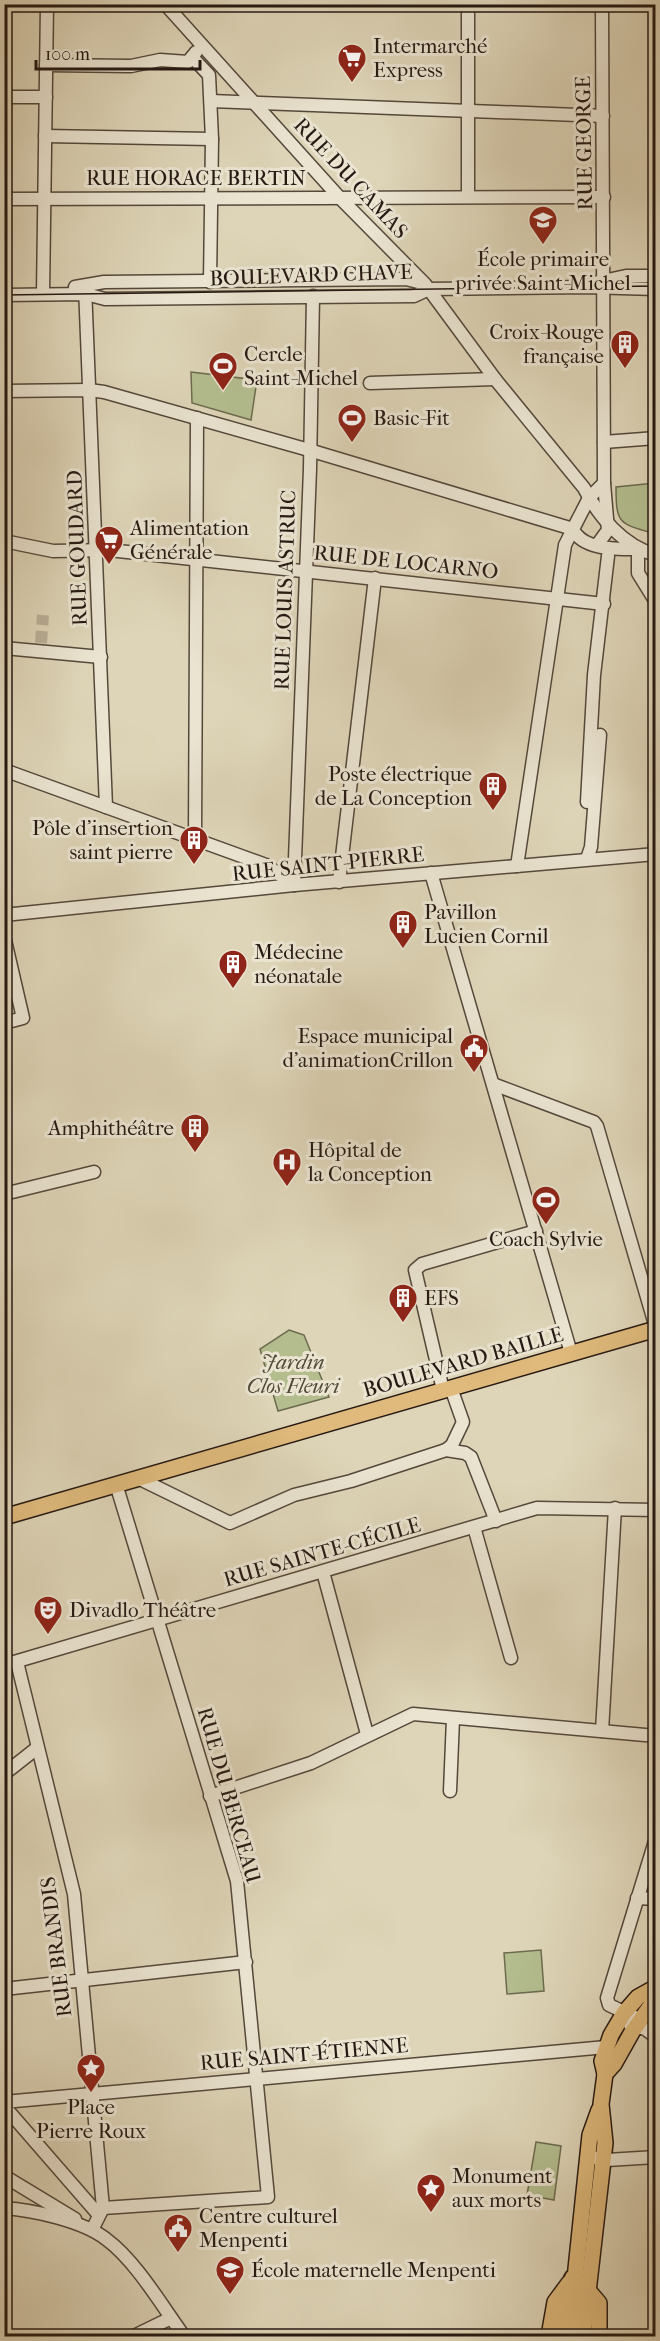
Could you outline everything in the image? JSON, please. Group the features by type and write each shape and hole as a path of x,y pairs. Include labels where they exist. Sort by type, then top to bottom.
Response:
{"highway":[{"path":"573,2278 565,2300 573,2335"}],"main road":[{"name":"BOULEVARD BAILLE","path":"4,1517 116,1485 149,1484 447,1389 656,1328"},
{"path":"573,2335 587,2289 604,2143 601,2104 605,2074 602,2061 622,2017 638,1997 656,1986"},
{"path":"605,2074 614,2064 656,1998"},
{"path":"549,2337 555,2302 573,2278 590,2134 601,2104"},
{"path":"587,2289 599,2303 599,2337"}],"street":[{"path":"43,291 47,4"},
{"name":"RUE DU CAMAS","path":"165,4 202,42 339,197 427,287 495,379 584,488 593,507 638,549"},
{"path":"468,4 468,196"},
{"name":"RUE GEORGE","path":"602,4 605,284 604,483 607,521"},
{"path":"46,65 130,66 160,60 188,62 202,42"},
{"path":"192,57 209,75 212,139 210,282"},
{"path":"4,97 46,97"},
{"path":"211,101 603,116"},
{"path":"45,136 212,139"},
{"name":"RUE HORACE BERTIN","path":"4,199 604,196"},
{"name":"BOULEVARD CHAVE","path":"605,284 626,276 656,276"},
{"name":"BOULEVARD CHAVE","path":"4,295 85,290 104,282 406,279 427,287 605,284 656,289"},
{"name":"BOULEVARD CHAVE","path":"85,290 105,298 414,296 427,287"},
{"name":"BOULEVARD CHAVE","path":"4,288 43,291"},
{"name":"RUE GOUDARD","path":"85,290 106,807"},
{"name":"RUE LOUIS ASTRUC","path":"294,885 313,296"},
{"path":"370,383 495,379"},
{"path":"4,391 89,390 309,450 573,530 582,542 638,549 656,555"},
{"path":"195,838 197,418"},
{"path":"604,442 656,438"},
{"path":"517,866 565,545 589,498 604,483"},
{"path":"597,545 608,530 607,521"},
{"name":"RUE DE LOCARNO","path":"4,541 52,551 110,550 196,558 604,604"},
{"path":"638,549 638,573 656,602"},
{"path":"587,802 591,713 608,556"},
{"path":"339,882 375,578"},
{"path":"4,648 41,647 101,657"},
{"path":"588,856 591,847 600,735"},
{"path":"4,770 266,865 294,885"},
{"path":"655,854 656,839"},
{"name":"RUE SAINT-PIERRE","path":"4,915 294,885 655,854"},
{"path":"431,873 571,1353"},
{"path":"4,936 23,1018 4,1023"},
{"path":"493,1084 597,1126 656,1328"},
{"path":"4,1194 94,1172"},
{"path":"149,1484 230,1523 294,1496 351,1481 446,1450 452,1445 463,1422 447,1389 416,1270 422,1264 536,1231"},
{"path":"446,1450 465,1453 471,1457 496,1521"},
{"name":"RUE DU BERCEAU","path":"100,2211 268,2197 237,1881 116,1485"},
{"name":"RUE SAINTE-CÉCILE","path":"11,1664 543,1507 656,1510"},
{"path":"602,1731 615,1508"},
{"path":"474,1527 511,1658"},
{"path":"323,1572 366,1734"},
{"name":"RUE BRANDIS","path":"11,1664 37,1748 74,1894 100,2211 92,2230"},
{"path":"210,1796 311,1763 366,1734 413,1714 656,1736"},
{"path":"450,1791 453,1719"},
{"path":"4,1774 37,1748"},
{"path":"656,1838 607,1998 609,2005 622,2017 638,2023 656,2037"},
{"path":"637,1898 656,1899"},
{"path":"4,1989 246,1962"},
{"name":"RUE SAINT-ÉTIENNE","path":"4,2102 606,2048"},
{"path":"4,2106 100,2211"},
{"path":"588,2151 592,2157 602,2160 656,2157"},
{"path":"4,2176 105,2237 127,2258 184,2337"},
{"path":"29,2210 42,2201"},
{"path":"4,2208 29,2210 92,2230"},
{"path":"135,2337 171,2318"}],"green space":[{"name":"Cercle Saint-Michel","path":"191,372 257,380 251,420 192,403"},
{"path":"655,483 655,534 634,528 622,521 617,509 616,487"},
{"name":"Jardin Clos Fleuri","path":"289,1330 304,1335 329,1397 278,1411 260,1349"},
{"path":"541,1950 544,1991 507,1994 504,1953"},
{"path":"536,2142 561,2146 554,2200 527,2195"}],"tunnel":[{"path":"41,643 43,615"}],"tram line":[{"path":"4,295 656,286"}],"place":[{"name":"Intermarché Express","path":"352,84"},
{"name":"École primaire privée Saint-Michel","path":"543,246"},
{"name":"Croix-Rouge française","path":"625,370"},
{"name":"Cercle Saint-Michel","path":"223,392"},
{"name":"Basic-Fit","path":"352,444"},
{"name":"Alimentation Générale","path":"109,566"},
{"name":"Poste électrique de La Conception","path":"493,812"},
{"name":"Pôle d'insertion saint pierre","path":"194,866"},
{"name":"Pavillon Lucien Cornil","path":"403,950"},
{"name":"Médecine néonatale","path":"233,990"},
{"name":"Espace municipal d'animationCrillon","path":"474,1074"},
{"name":"Amphithéâtre","path":"195,1154"},
{"name":"Hôpital de la Conception","path":"287,1188"},
{"name":"Coach Sylvie","path":"546,1226"},
{"name":"EFS","path":"403,1324"},
{"name":"Divadlo Théâtre","path":"48,1636"},
{"name":"Place Pierre Roux","path":"91,2094"},
{"name":"Monument aux morts","path":"431,2214"},
{"name":"Centre culturel Menpenti","path":"178,2254"},
{"name":"École maternelle Menpenti","path":"230,2296"}]}
